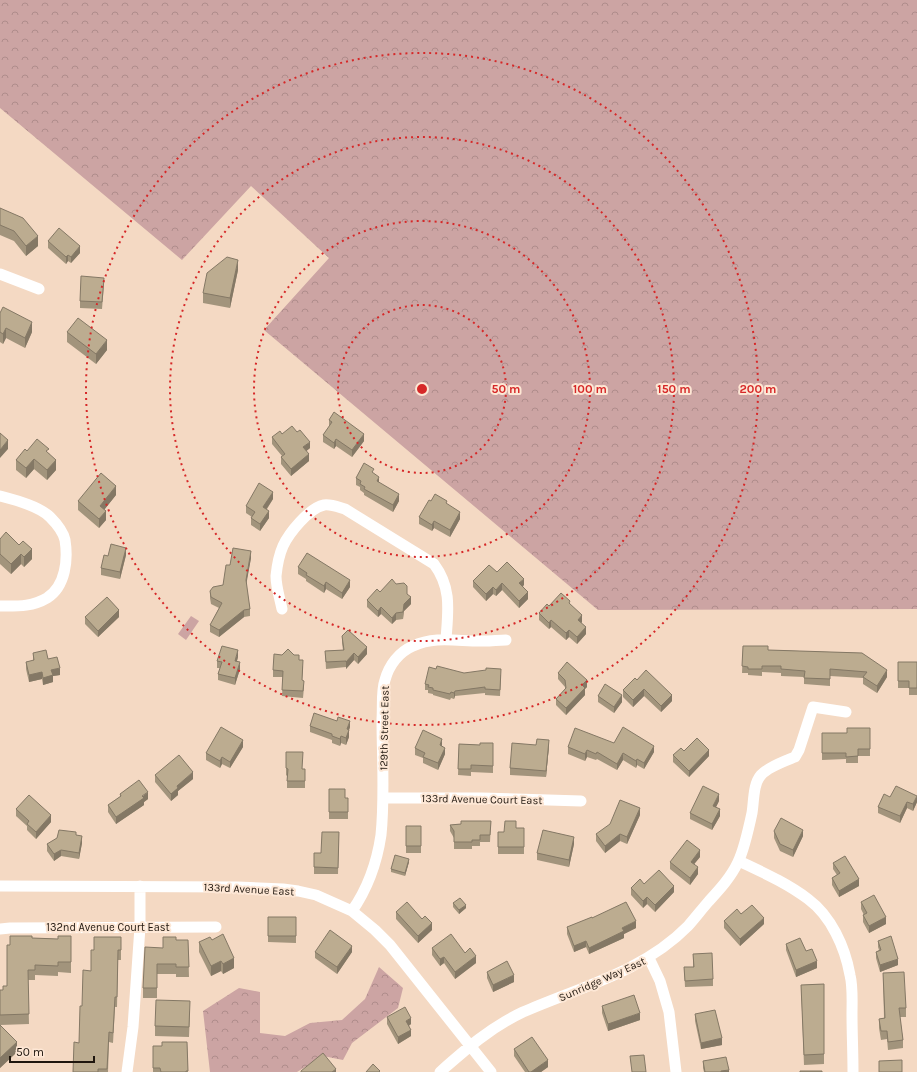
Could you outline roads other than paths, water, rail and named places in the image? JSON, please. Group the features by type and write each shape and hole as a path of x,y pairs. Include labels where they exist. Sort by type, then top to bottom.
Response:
{"street":[{"path":"0,274 39,289"},
{"path":"0,496 20,502 49,516 58,525 65,539 66,550 65,570 59,585 48,597 33,604 0,606"},
{"path":"282,609 276,578 277,565 282,546 310,512 323,505 334,506 345,509 434,564 441,574 447,591 448,602 446,639"},
{"name":"129th Street East","path":"352,910 368,884 381,835 383,798 383,686 384,680 392,664 404,651 422,642 446,639 485,641 506,640"},
{"name":"Sunridge Way East","path":"440,1072 470,1045 504,1022 523,1012 625,971 649,958 677,936 688,926 729,878 739,861 752,812 756,782 761,774 776,765 795,757 799,750 813,708 846,712"},
{"name":"133rd Avenue Court East","path":"383,798 481,798 581,801"},
{"path":"739,861 769,875 809,900 821,911 833,928 846,960 850,975 852,998 853,1072"},
{"name":"133rd Avenue East","path":"0,886 238,887 283,889 316,895 352,910 390,945 491,1072"},
{"path":"127,1072 133,1027 140,927 140,886"},
{"name":"132nd Avenue Court East","path":"0,929 216,927"},
{"path":"649,958 660,981 669,1012 676,1072"}]}
